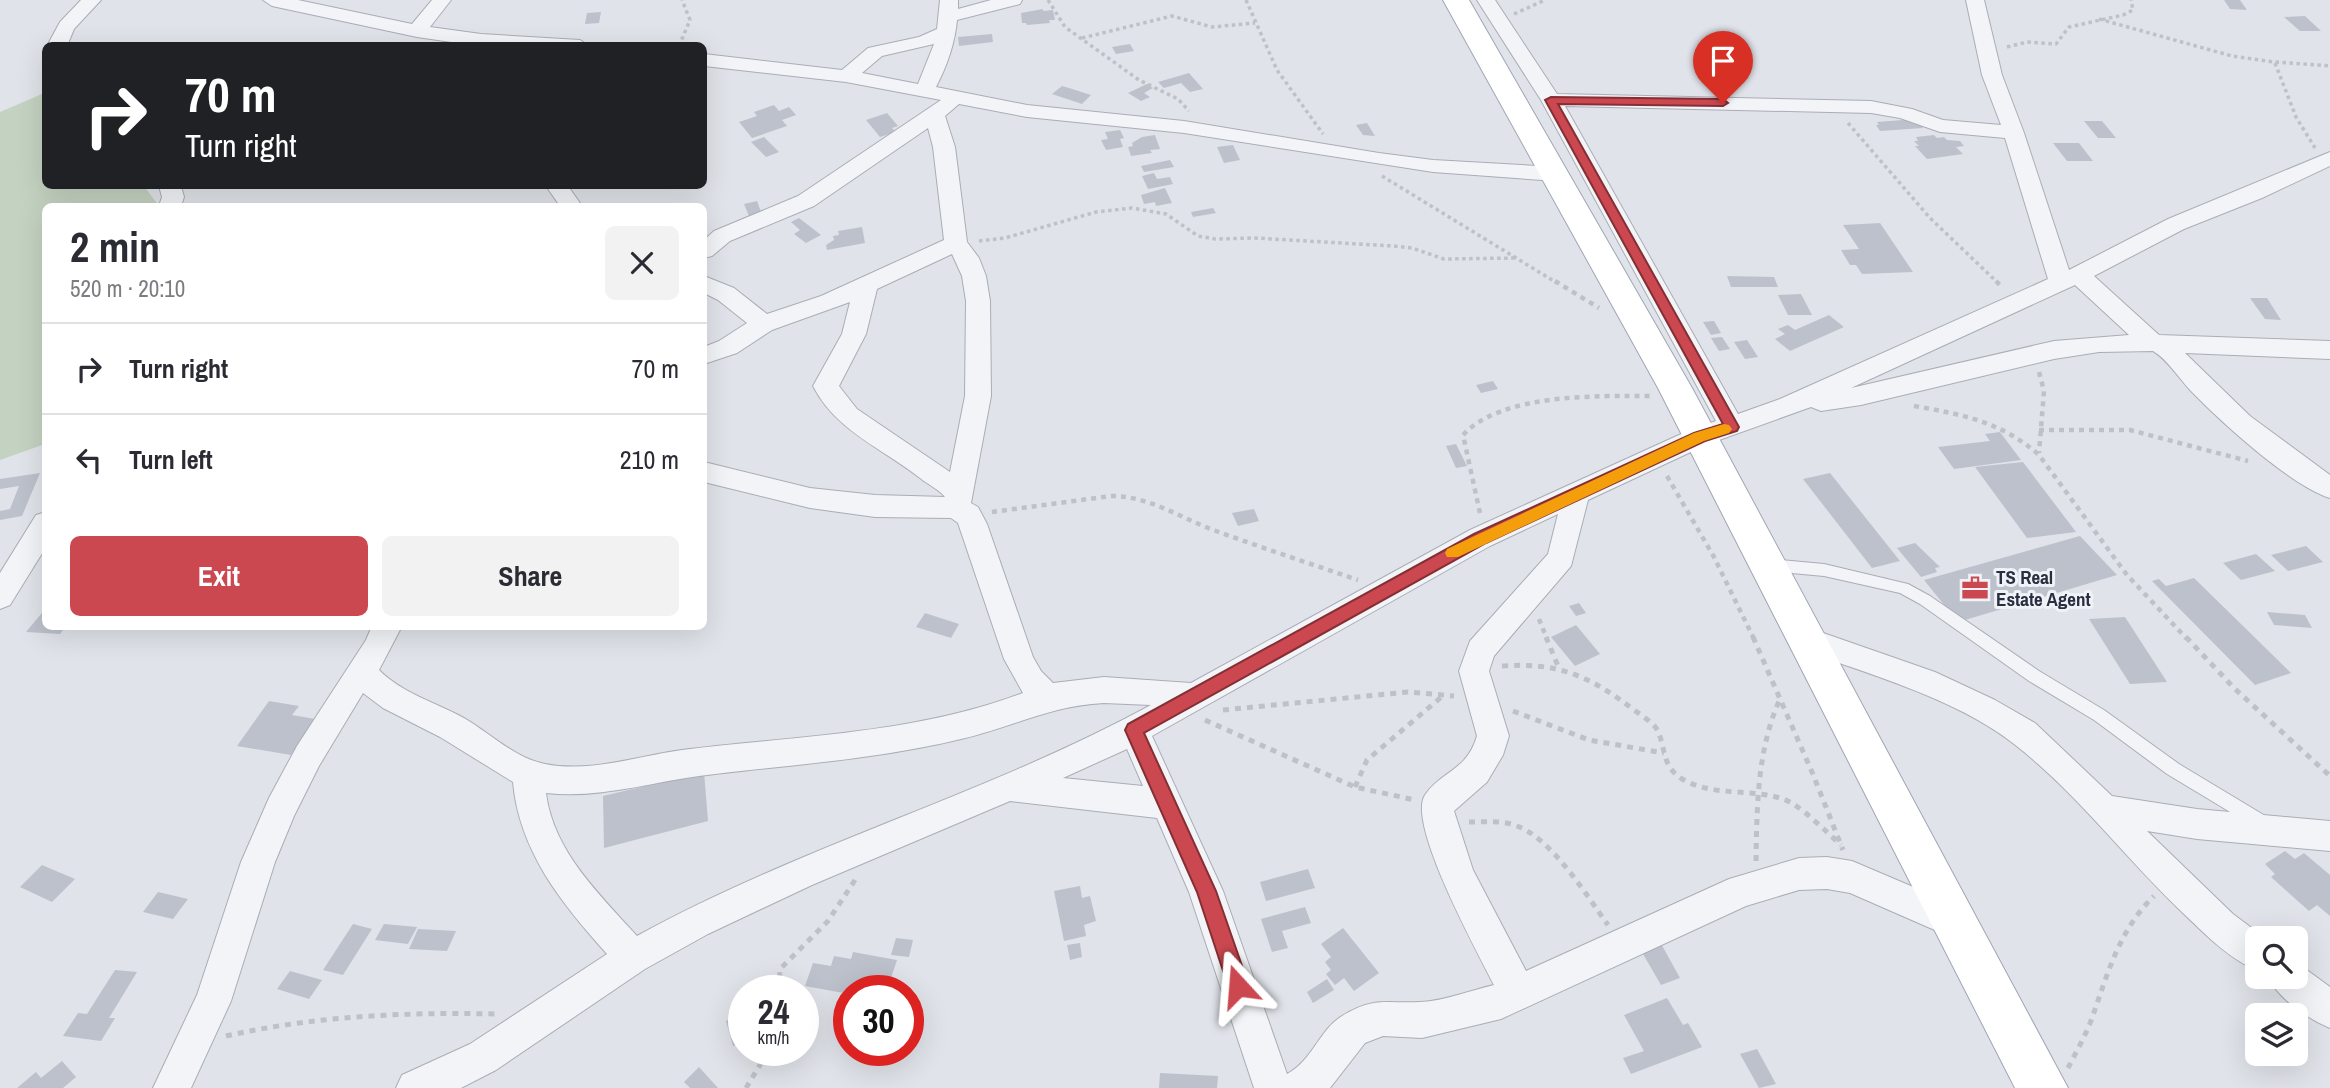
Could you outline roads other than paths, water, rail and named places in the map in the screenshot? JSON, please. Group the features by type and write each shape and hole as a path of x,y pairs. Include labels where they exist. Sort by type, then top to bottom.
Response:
{"main road":[{"path":"1456,0 1680,397 1715,432 1767,565 1953,921 2053,1082"}],"street":[{"path":"58,42 61,33 72,19 92,0"},
{"path":"272,0 417,31 500,42"},
{"path":"417,31 442,0"},
{"path":"846,76 875,52 925,41 949,16 1013,0"},
{"path":"1486,0 1551,100 1715,432"},
{"path":"1975,0 1996,86 2069,279 2158,343 2261,442 2330,488"},
{"path":"923,92 936,69 949,16"},
{"path":"707,60 846,76 1027,111 1206,130 1433,166 1556,174"},
{"path":"707,248 722,236 806,201 956,99"},
{"path":"1551,100 1871,107 1905,113 1940,126 2014,133"},
{"path":"934,115 944,147 949,204 956,243 967,258 974,276 978,322 978,396 961,505"},
{"path":"415,1088 434,1082 483,1057 634,957 696,922 1007,788 1134,730 1194,707 1386,589 1480,538 1656,457 1715,432 1789,406 2069,279 2176,224 2326,160"},
{"path":"707,355 728,347 762,324 866,286 913,265 940,248 956,243"},
{"path":"707,285 726,294 762,324"},
{"path":"866,286 854,334 825,386 830,397 859,425 900,449 942,482 961,505 1019,659 1030,680 1047,697"},
{"path":"1789,406 1861,396 2035,354 2099,344 2158,343 2330,350"},
{"path":"707,473 810,498 875,506 961,505"},
{"path":"1518,993 1448,852 1438,814 1476,772 1487,755 1493,736 1474,671 1480,650 1561,558 1576,495"},
{"path":"0,597 42,529"},
{"path":"172,1088 213,1001 257,862 281,809 325,726 379,647 385,630"},
{"path":"1806,639 1924,681 1984,709 2024,733 2105,810 2172,880 2221,926 2245,944"},
{"path":"362,672 391,700 450,726 528,774 561,780 591,779 670,766 843,746 927,733 989,719 1047,697 1101,689 1143,690 1194,707"},
{"path":"1134,730 1206,891 1273,1088"},
{"path":"528,774 533,810 548,846 589,909 634,957"},
{"path":"1007,788 1101,795 1169,804"},
{"path":"2105,810 2197,824 2330,836"},
{"path":"1299,1088 1312,1081 1352,1030 1369,1022 1383,1018 1422,1020 1501,1001 1756,887 1800,874 1827,873 1847,861 1953,921"},
{"path":"2303,989 2330,1010"}],"lane":[{"path":"1767,565 1824,570 1903,588 1925,600 2034,676 2099,715 2173,769 2277,831"}],"place":[{"name":"TS Real Estate Agent","path":"1975,588"}]}
